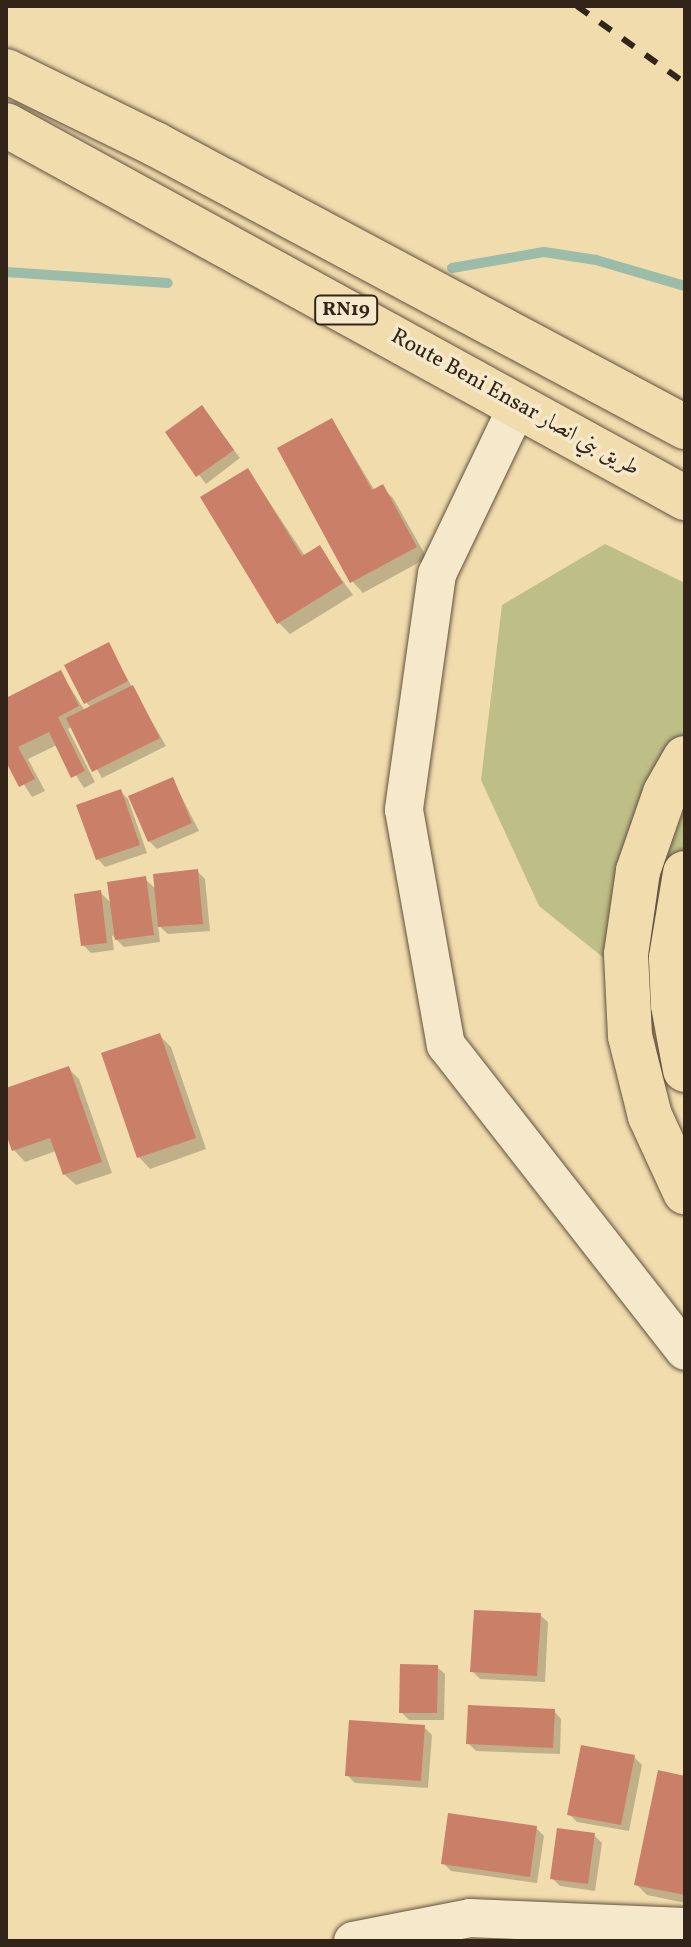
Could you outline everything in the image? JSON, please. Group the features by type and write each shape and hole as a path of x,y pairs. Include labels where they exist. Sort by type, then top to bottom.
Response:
{"highway":[{"name":"RN19","path":"15,86 685,427"},
{"name":"Route Beni Ensar طريق بني انصار","path":"6,125 685,498"},
{"path":"518,405 549,356"},
{"path":"685,758 665,793 638,871 626,954 637,1063 650,1116 685,1192"},
{"path":"685,873 671,958 673,1005 685,1070"}],"street":[{"path":"518,405 437,574 404,810 446,1045 685,1351"},
{"path":"353,1941 478,1930 685,1927"}],"green space":[{"path":"605,544 685,583 685,1023 539,906 481,780 502,605"}],"building":[{"path":"202,405 234,450 196,477 165,432"},
{"path":"332,418 372,490 383,484 417,547 350,583 277,448"},
{"path":"248,468 302,556 320,545 343,583 277,624 200,497"},
{"path":"109,642 128,681 84,704 64,665"},
{"path":"61,670 79,706 58,717 85,771 71,778 49,732 18,747 35,779 19,787 6,762 6,698"},
{"path":"133,685 160,738 92,772 66,718"},
{"path":"173,777 192,823 148,842 128,796"},
{"path":"121,789 140,845 96,860 76,805"},
{"path":"198,869 203,924 158,927 153,874"},
{"path":"146,876 154,935 115,940 107,882"},
{"path":"101,890 107,943 81,946 74,894"},
{"path":"160,1033 196,1138 137,1158 101,1053"},
{"path":"69,1066 102,1162 63,1175 50,1138 12,1151 6,1134 6,1088"},
{"path":"474,1610 541,1613 537,1676 470,1672"},
{"path":"400,1664 438,1665 437,1713 399,1713"},
{"path":"468,1705 555,1709 553,1748 466,1744"},
{"path":"349,1720 425,1725 421,1781 345,1776"},
{"path":"581,1745 635,1755 621,1825 567,1815"},
{"path":"658,1770 685,1776 685,1895 634,1885"},
{"path":"448,1813 537,1826 530,1877 441,1864"},
{"path":"557,1828 595,1833 588,1884 550,1879"}],"waterway":[{"path":"452,268 544,252 596,260 685,286"},
{"path":"6,272 168,283"}],"railway":[{"path":"577,6 685,83"}]}
